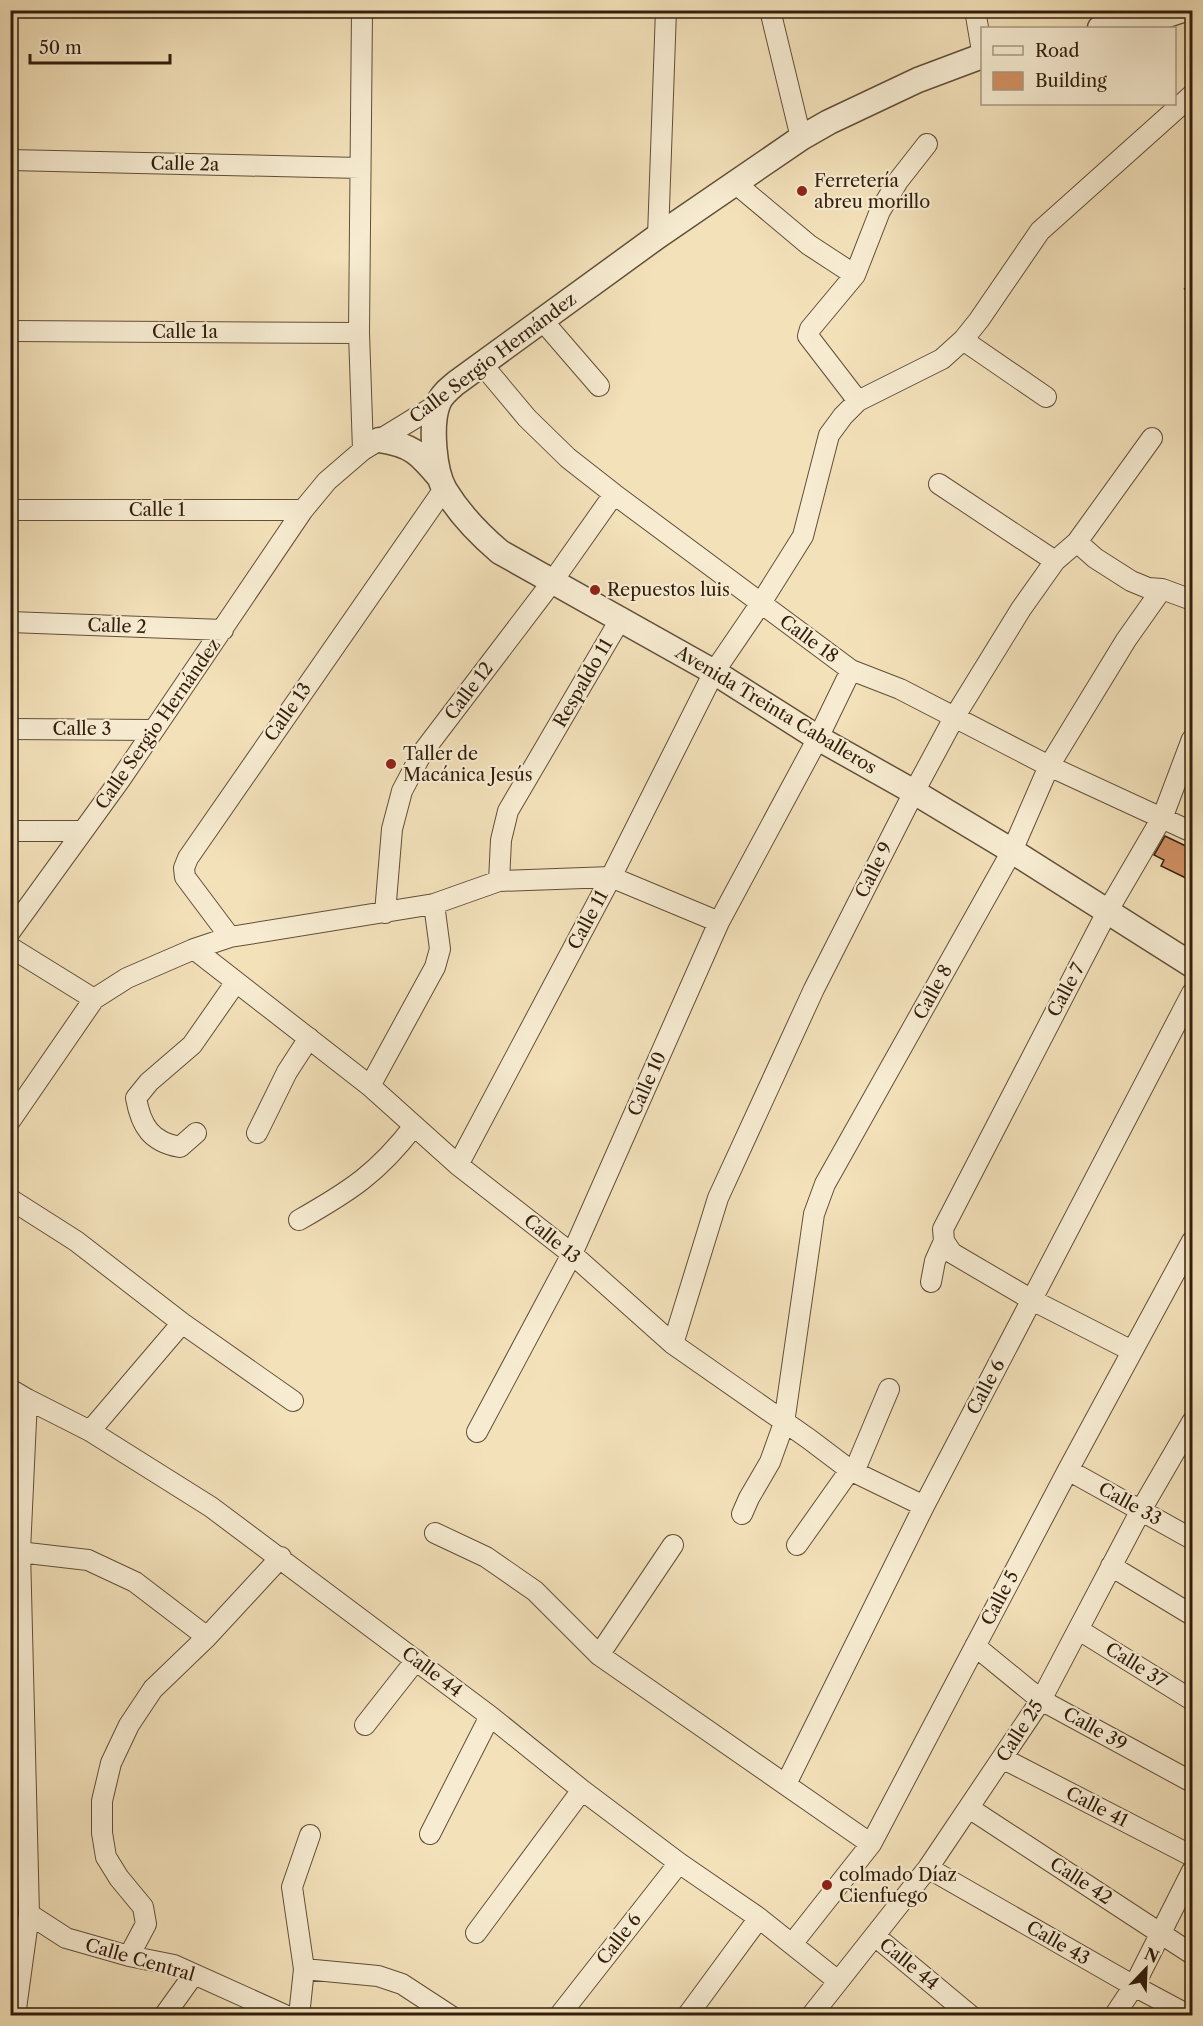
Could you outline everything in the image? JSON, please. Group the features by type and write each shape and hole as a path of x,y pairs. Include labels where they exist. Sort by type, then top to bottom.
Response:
{"street":[{"path":"362,10 359,333 371,445 399,443 411,449 423,458 442,484"},
{"path":"658,236 666,10"},
{"path":"770,10 801,138"},
{"path":"975,10 981,45"},
{"path":"1107,27 1158,18 1182,10"},
{"name":"Calle Sergio Hernández","path":"10,932 83,831 303,510 327,481 371,445 438,404 445,393 481,363 658,236 801,138 829,122 918,80 981,56"},
{"path":"927,144 898,181 880,211 855,275 810,329 808,336 858,401 942,359 963,340 980,320 1040,231 1192,95"},
{"name":"Calle 2a","path":"10,160 360,168"},
{"path":"735,183 809,245 855,275"},
{"path":"542,320 599,386"},
{"name":"Calle 1a","path":"10,331 359,333"},
{"path":"963,340 1046,397"},
{"name":"Calle 18","path":"481,363 527,418 568,458 851,670 900,689 1049,766 1163,816 1192,832"},
{"name":"Calle 11","path":"458,1165 611,877 714,672 803,536 829,435 858,401"},
{"name":"Avenida Treinta Caballeros","path":"438,404 434,443 442,484 478,531 500,552 714,672 818,738 914,792 1012,852 1192,965"},
{"name":"Calle 9","path":"673,1344 718,1198 814,989 914,792 955,716 1021,609 1055,561 1077,542 1152,438"},
{"name":"Calle 13","path":"230,937 185,877 184,868 188,858 442,484"},
{"path":"939,484 1055,561"},
{"name":"Calle 12","path":"385,913 392,829 407,780 422,753 552,582 614,494"},
{"name":"Calle 1","path":"10,510 303,510"},
{"path":"1077,542 1095,558 1131,582 1148,588 1162,589 1192,600"},
{"name":"Calle 8","path":"742,1514 775,1453 784,1423 814,1214 825,1184 1012,852 1049,766 1126,640 1162,589"},
{"name":"Respaldo 11","path":"499,882 501,840 508,811 621,618"},
{"name":"Calle 2","path":"10,622 222,630"},
{"name":"Calle 10","path":"477,1432 572,1254 719,922 818,738 851,670"},
{"name":"Calle 3","path":"10,729 153,730"},
{"name":"Calle 7","path":"931,1282 944,1241 944,1224 1107,912 1163,816 1192,739"},
{"path":"10,831 83,831"},
{"path":"10,1121 94,999 127,978 230,937 434,904 499,882 611,877 719,922"},
{"path":"370,1086 435,967 440,950 434,904"},
{"path":"10,947 94,999"},
{"name":"Calle 13","path":"194,950 370,1086 458,1165 572,1254 673,1344 852,1471 924,1506"},
{"path":"196,1133 180,1147 164,1144 152,1136 139,1113 136,1098 149,1082 192,1045 236,982"},
{"name":"Calle 6","path":"786,1784 924,1506 1192,993"},
{"path":"257,1133 287,1072 309,1038"},
{"path":"299,1220 346,1193 372,1174 414,1126"},
{"path":"10,1199 76,1241 182,1323 293,1401"},
{"path":"944,1241 952,1253 1032,1300 1132,1351"},
{"name":"Calle 5","path":"792,1944 871,1844 1068,1470 1192,1241"},
{"path":"90,1431 182,1323"},
{"name":"Calle 44","path":"10,1389 90,1431 211,1507 281,1557 490,1716 582,1790 679,1863 759,1918 838,1981"},
{"path":"797,1545 852,1471 890,1389"},
{"path":"15,2016 29,1914 15,1551 27,1399"},
{"name":"Calle 25","path":"811,2016 928,1868 1041,1700 1141,1510 1185,1451 1192,1422"},
{"name":"Calle 33","path":"1068,1470 1192,1539"},
{"path":"435,1533 486,1557 535,1592 598,1655 871,1844"},
{"path":"598,1655 674,1545"},
{"path":"15,1551 88,1560 135,1582 207,1637"},
{"path":"129,1956 146,1924 143,1907 119,1878 106,1857 102,1833 102,1801 111,1763 135,1716 153,1689 207,1637 281,1557"},
{"path":"1111,1566 1192,1615"},
{"name":"Calle 37","path":"1079,1630 1192,1700"},
{"name":"Calle 39","path":"975,1646 1041,1700 1192,1782"},
{"path":"365,1725 416,1660"},
{"path":"430,1834 490,1716"},
{"name":"Calle 41","path":"1002,1758 1192,1856"},
{"path":"476,1933 582,1790"},
{"name":"Calle 42","path":"969,1808 1192,1954"},
{"path":"299,2016 304,1969 292,1887 310,1835"},
{"name":"Calle 6","path":"559,2016 679,1863"},
{"name":"Calle 43","path":"928,1868 1190,2016"},
{"path":"1114,2016 1134,1986 1192,1871"},
{"name":"Calle Central","path":"29,1914 66,1938 129,1956 174,1965 287,2016"},
{"path":"687,2016 759,1918"},
{"name":"Calle 44","path":"875,1936 971,2016"},
{"path":"304,1969 378,1976 402,1984 451,2016"},
{"path":"164,2016 194,1974"}],"path":[{"path":"1185,288 1192,307"}],"building":[{"path":"1165,836 1192,849 1192,881 1161,866 1164,860 1154,855"}],"place":[{"name":"Ferretería abreu morillo","path":"802,191"},
{"name":"Repuestos luis","path":"595,590"},
{"name":"Taller de Macánica Jesús","path":"391,764"},
{"name":"colmado Díaz Cienfuego","path":"827,1885"}]}
